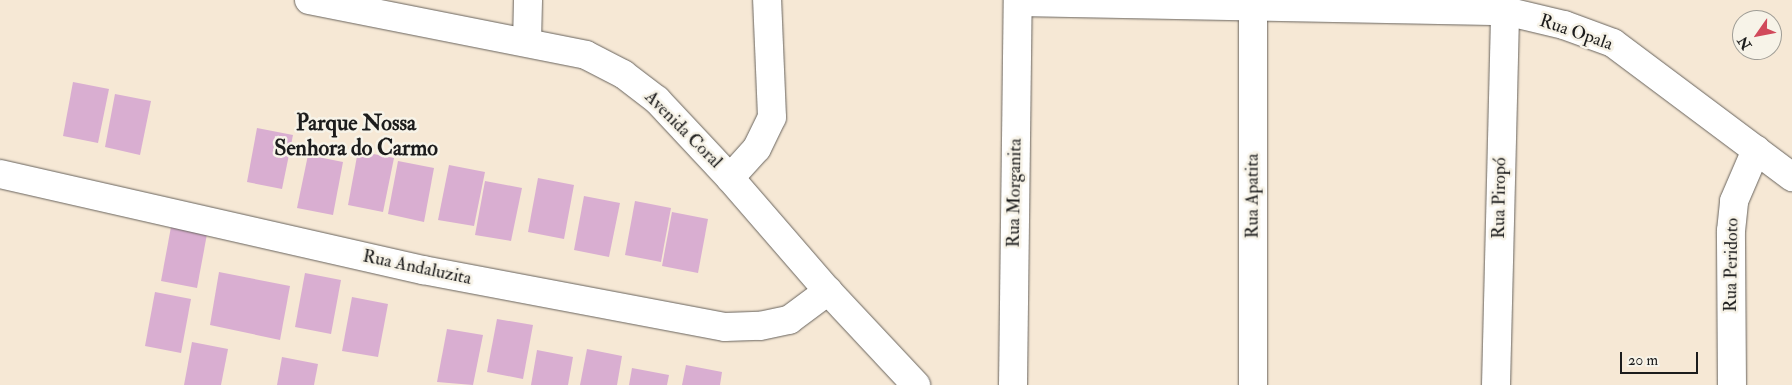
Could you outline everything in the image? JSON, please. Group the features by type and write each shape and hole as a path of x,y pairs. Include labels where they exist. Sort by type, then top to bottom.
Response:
{"street":[{"name":"Avenida Coral","path":"309,0 586,55 623,74 657,100 730,178 828,291 916,385"},
{"path":"527,42 528,0"},
{"path":"730,178 758,148 772,117 767,0"},
{"name":"Rua Opala","path":"1018,1 1253,8 1505,11 1564,25 1614,43 1792,177"},
{"name":"Rua Morganita","path":"1013,385 1018,1"},
{"name":"Rua Apatita","path":"1253,8 1253,385"},
{"name":"Rua Piropó","path":"1496,385 1505,11"},
{"name":"Rua Peridoto","path":"1732,385 1731,231 1734,201 1756,150"},
{"name":"Rua Andaluzita","path":"0,174 423,270 725,327 760,326 789,320 828,291"}],"building":[{"path":"73,82 109,89 98,143 63,136"},
{"path":"115,94 151,101 140,155 105,147"},
{"path":"257,128 293,135 282,189 247,182"},
{"path":"358,151 394,158 383,212 348,205"},
{"path":"308,155 343,162 333,215 297,208"},
{"path":"398,161 434,168 424,222 388,214"},
{"path":"449,165 485,172 474,226 438,220"},
{"path":"538,178 574,185 564,239 528,232"},
{"path":"485,181 522,188 511,241 475,235"},
{"path":"584,196 620,203 609,257 574,250"},
{"path":"635,201 671,208 661,262 625,255"},
{"path":"672,212 708,219 698,273 662,266"},
{"path":"171,227 207,234 197,288 161,281"},
{"path":"219,272 290,286 280,340 210,325"},
{"path":"305,273 341,280 331,334 295,327"},
{"path":"155,292 191,299 181,353 145,346"},
{"path":"352,297 388,304 378,357 342,351"},
{"path":"497,319 533,325 523,379 487,372"},
{"path":"447,329 483,335 473,385 437,382"},
{"path":"192,342 228,349 221,385 184,385"},
{"path":"587,349 622,356 617,385 580,385"},
{"path":"537,350 573,357 568,385 531,385"},
{"path":"282,357 318,364 314,385 277,385"},
{"path":"686,365 722,372 720,385 682,385"},
{"path":"632,368 669,375 667,385 629,385"}],"district":[{"name":"Parque Nossa Senhora do Carmo","path":"356,136"}]}
